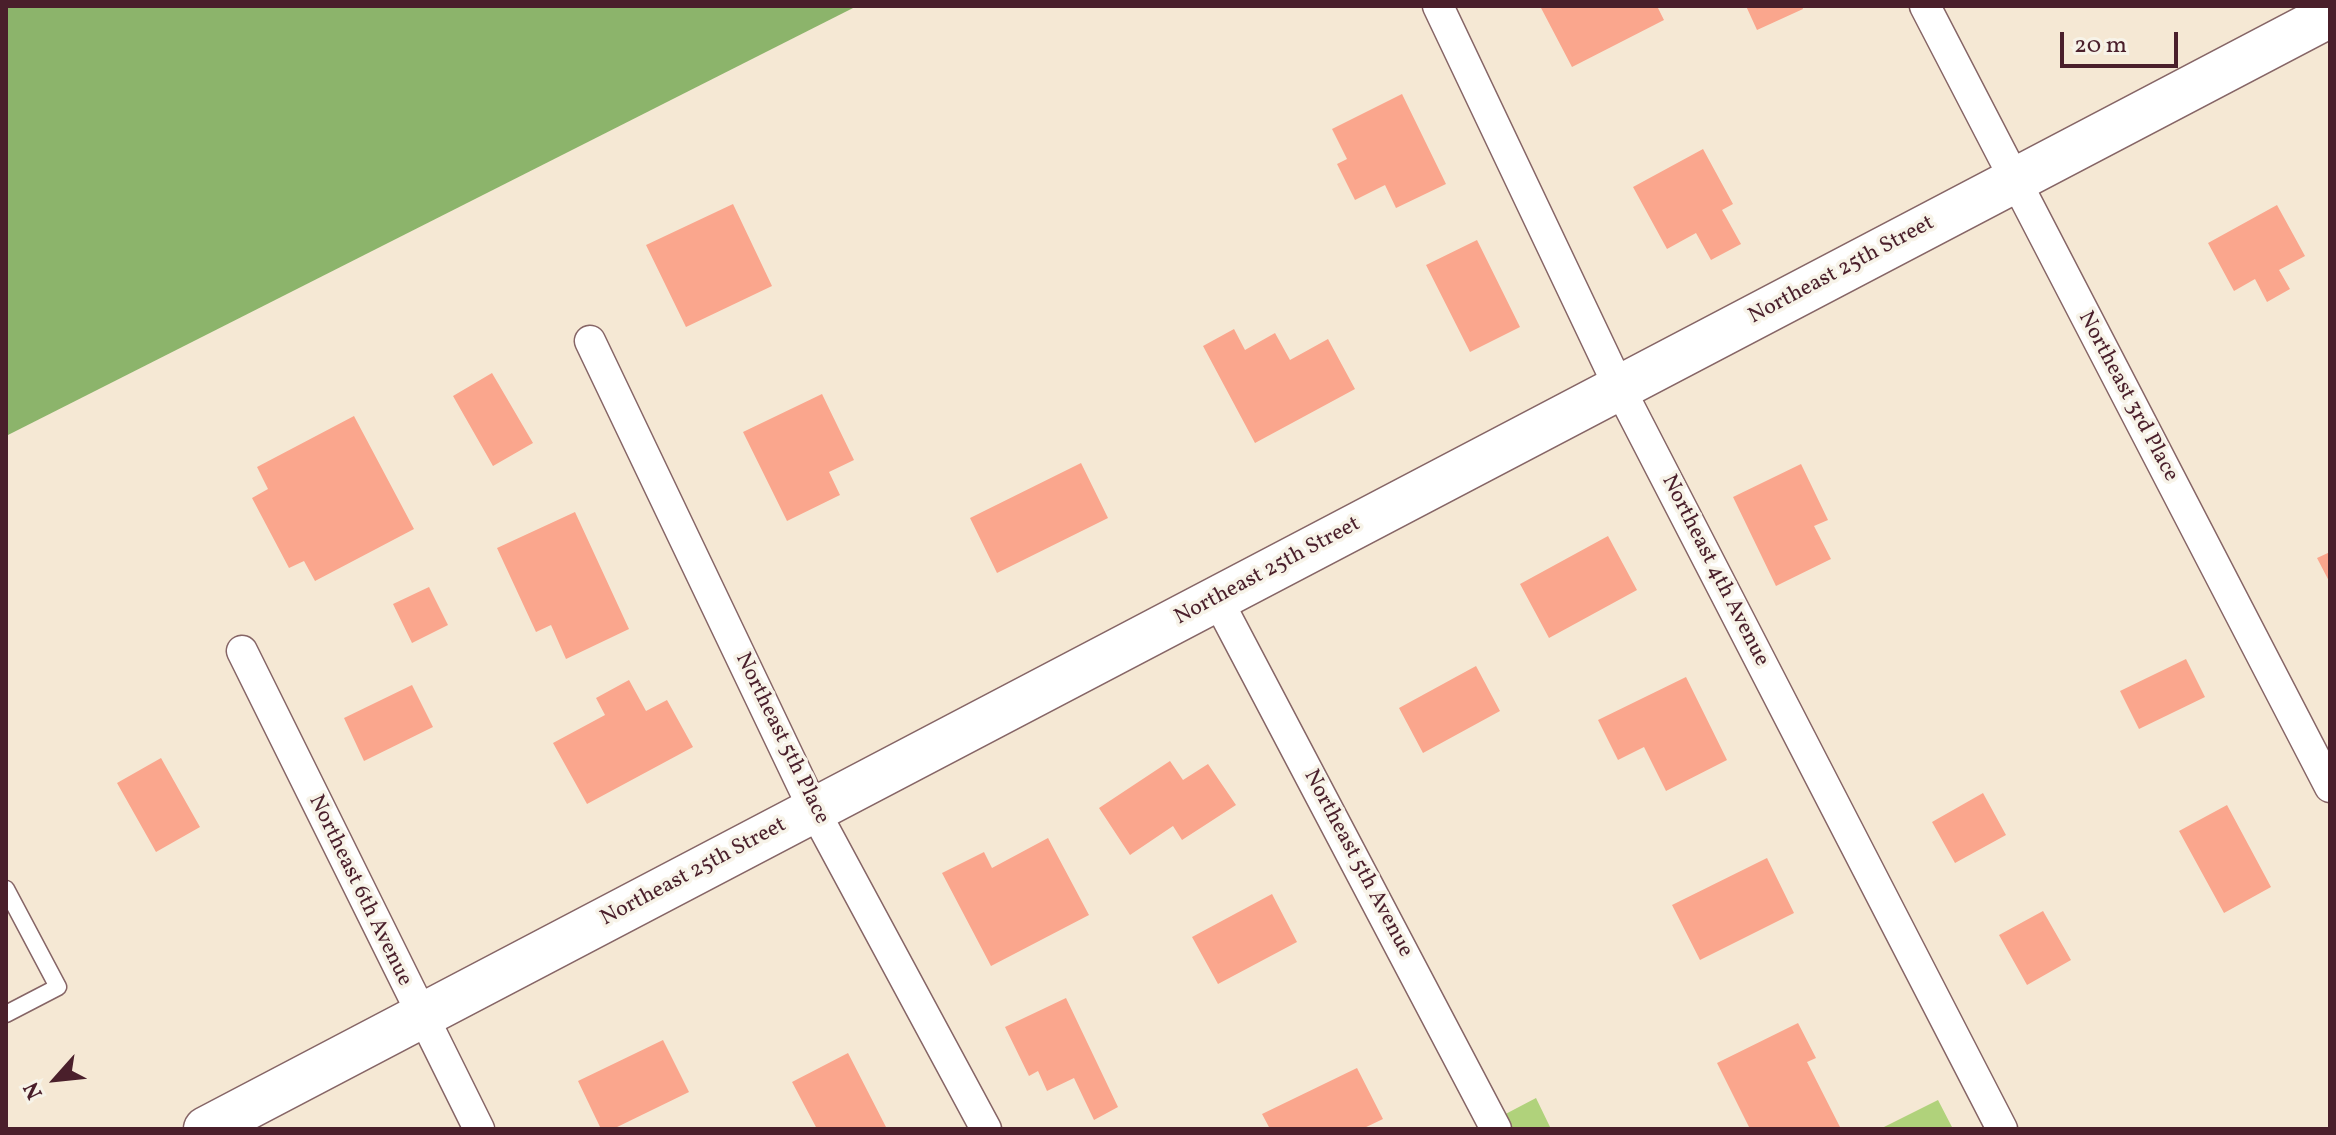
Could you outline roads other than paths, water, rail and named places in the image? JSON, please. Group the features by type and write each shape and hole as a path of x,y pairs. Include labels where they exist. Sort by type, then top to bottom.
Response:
{"street":[{"name":"Northeast 4th Avenue","path":"1438,6 1619,387 2002,1129"},
{"name":"Northeast 3rd Place","path":"1925,6 2330,787"},
{"name":"Northeast 25th Street","path":"206,1129 2330,15"},
{"name":"Northeast 5th Place","path":"590,341 814,810 986,1129"},
{"name":"Northeast 5th Avenue","path":"1217,599 1496,1129"},
{"name":"Northeast 6th Avenue","path":"242,651 420,1016 479,1129"}],"lane":[{"path":"6,889 58,987 6,1014"}]}
